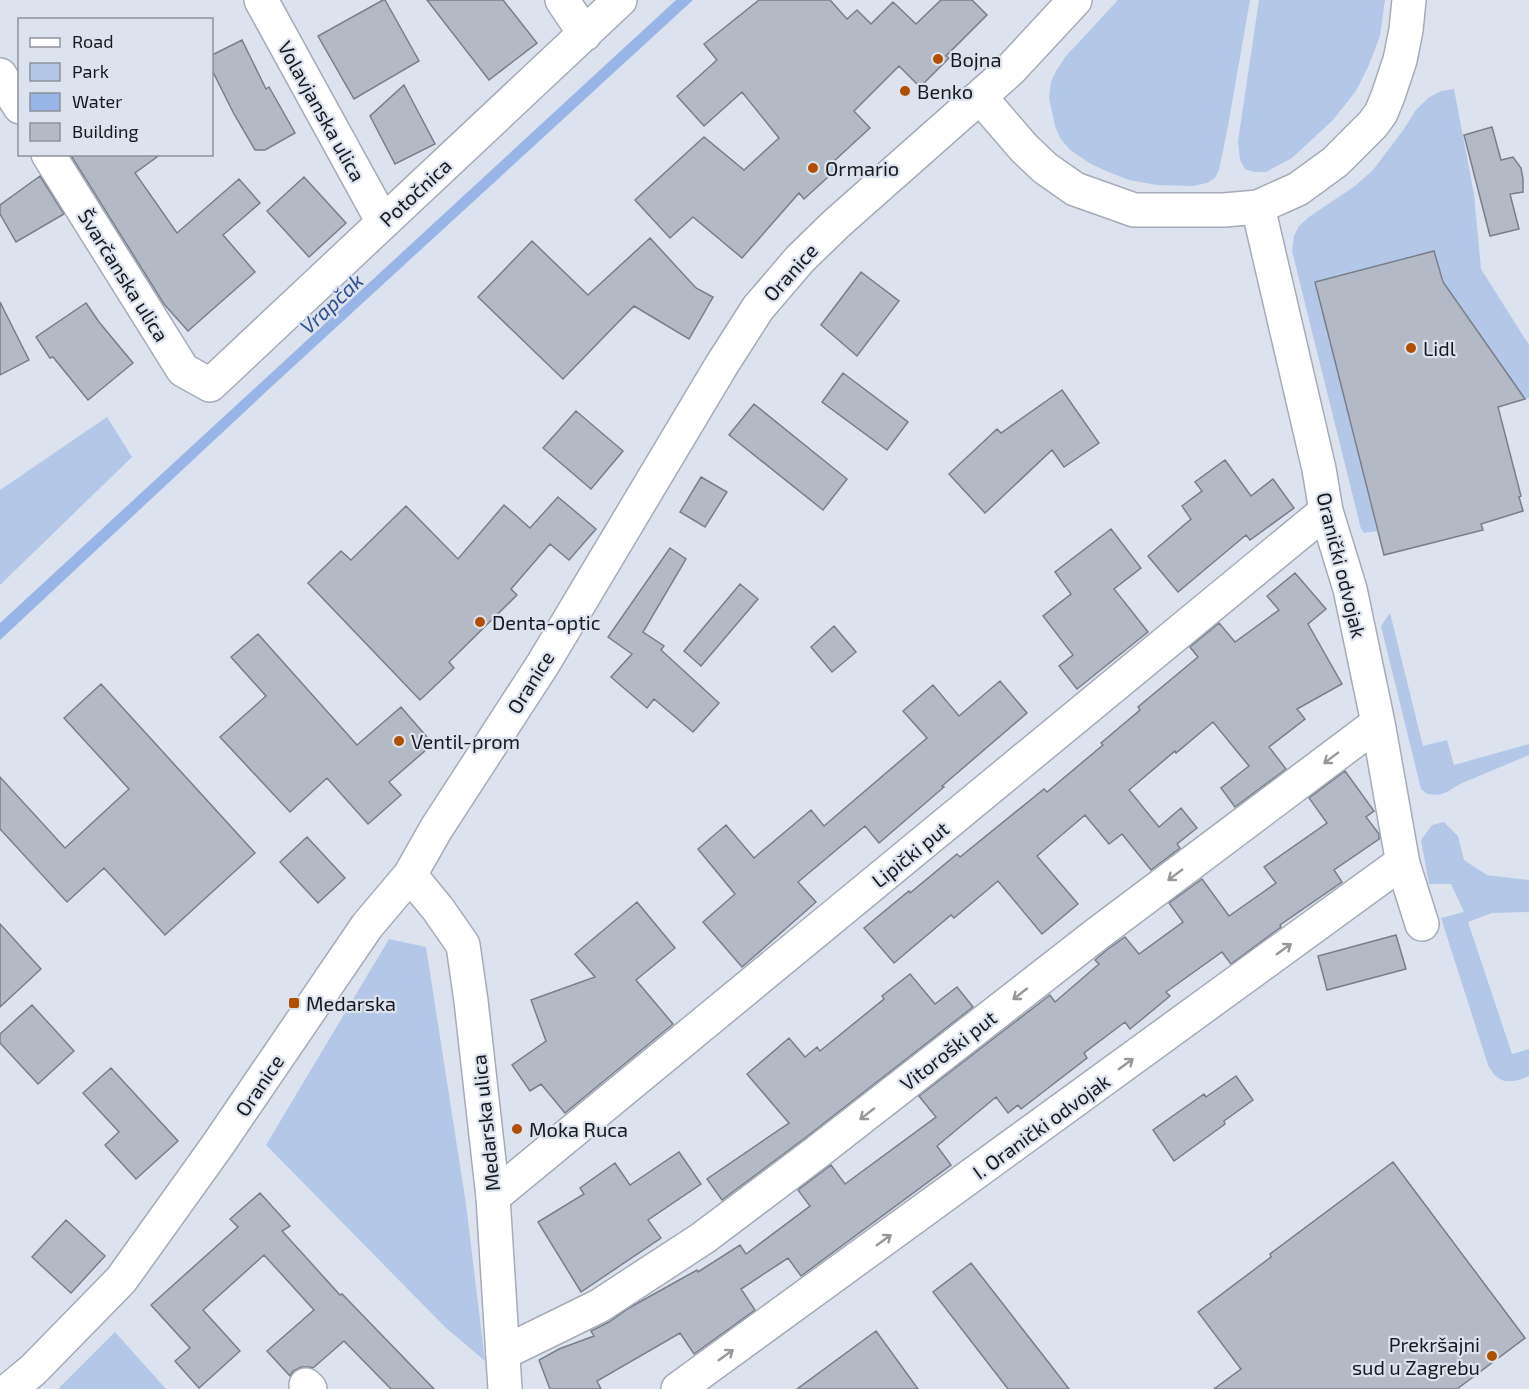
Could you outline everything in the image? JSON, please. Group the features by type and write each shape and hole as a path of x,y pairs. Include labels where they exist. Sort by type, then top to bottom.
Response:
{"street":[{"name":"Volavjanska ulica","path":"261,0 383,222"},
{"path":"562,0 585,34"},
{"name":"Potočnica","path":"210,385 620,0"},
{"name":"Oranice","path":"10,1389 33,1370 121,1280 217,1146 367,926 410,875 436,829 543,664 758,308 800,259 836,224 1010,70 1075,0"},
{"path":"980,97 1024,148 1045,168 1075,189 1134,210 1224,210 1258,207 1298,189 1335,162 1373,124 1388,96 1400,60 1409,0"},
{"path":"0,75 18,104"},
{"name":"Švarčanska ulica","path":"49,156 183,370 210,385"},
{"name":"Oranički odvojak","path":"1258,207 1316,458 1326,511 1350,589 1404,864 1422,924"},
{"name":"Lipički put","path":"493,1197 1326,511"},
{"name":"Vitoroški put","path":"503,1353 599,1306 703,1238 826,1146 1097,934 1378,723"},
{"name":"I. Oranički odvojak","path":"678,1389 1394,868 1404,864"},
{"name":"Medarska ulica","path":"410,875 463,945 493,1197 505,1389"}],"green space":[{"path":"1118,0 1250,0 1219,170 1215,178 1207,183 1193,186 1157,185 1129,180 1091,164 1070,150 1060,138 1049,98 1051,82 1065,57"},
{"path":"1259,0 1385,0 1380,36 1356,91 1333,120 1292,158 1266,172 1245,169 1240,160 1238,141"},
{"path":"1454,89 1474,194 1481,269 1529,345 1529,398 1525,399 1453,296 1448,297 1434,251 1315,282 1377,531 1364,533 1361,529 1292,251 1294,236 1299,226 1309,217 1355,186 1373,170 1415,111 1428,98 1441,91"},
{"path":"107,417 132,457 0,585 0,490"},
{"path":"1390,613 1423,746 1447,740 1454,765 1529,744 1529,755 1439,795 1427,794 1421,789 1381,626"},
{"path":"1444,822 1458,836 1464,860 1487,875 1529,880 1529,912 1492,913 1468,922 1512,1054 1529,1049 1529,1076 1516,1080 1501,1079 1492,1072 1488,1065 1441,918 1464,912 1451,884 1429,884 1421,840 1432,825"},
{"path":"389,939 426,947 466,1204 485,1361 445,1327 266,1145"},
{"path":"115,1332 166,1389 58,1389"}],"water":[{"path":"676,0 693,0 269,389 0,640 0,623"}],"building":[{"path":"383,0 419,61 354,99 318,36"},
{"path":"427,0 503,0 537,43 489,80"},
{"path":"759,0 830,0 847,19 857,10 871,24 893,2 916,24 941,0 972,0 987,15 946,56 949,58 920,87 899,66 854,111 870,128 833,162 838,168 804,199 799,193 742,258 693,217 670,238 635,200 704,137 744,170 779,138 742,92 704,126 677,96 717,60 704,44"},
{"path":"242,40 266,89 269,87 295,133 265,150 255,150 213,72 213,54"},
{"path":"404,85 435,144 395,164 370,116"},
{"path":"1492,127 1501,160 1513,157 1521,168 1523,192 1510,194 1519,229 1490,236 1464,135"},
{"path":"71,156 158,156 135,173 177,233 239,179 260,203 223,235 255,272 188,331 164,304"},
{"path":"40,176 64,214 16,242 0,214 0,205"},
{"path":"304,177 346,223 309,257 267,211"},
{"path":"650,238 696,288 713,297 689,339 634,306 563,379 478,297 532,241 588,295"},
{"name":"Lidl","path":"1434,251 1443,282 1525,399 1498,407 1523,511 1481,524 1483,530 1384,555 1315,282"},
{"path":"861,272 899,301 857,356 821,325"},
{"path":"0,302 29,360 0,375"},
{"path":"86,303 133,363 88,400 53,357 50,358 36,337"},
{"path":"843,373 908,422 887,450 822,402"},
{"path":"1062,390 1099,443 1064,467 1052,450 985,513 949,474 997,429 1001,433"},
{"path":"754,404 847,479 823,510 729,435"},
{"path":"576,411 623,451 591,489 543,448"},
{"path":"1225,460 1251,496 1273,479 1294,508 1250,540 1246,535 1178,592 1148,556 1191,519 1182,506 1202,491 1195,482"},
{"path":"701,477 727,492 705,527 680,512"},
{"path":"558,497 596,529 569,560 550,544 511,589 517,595 449,662 454,668 420,700 308,583 341,551 351,560 406,506 458,559 504,505 530,528"},
{"path":"1111,529 1141,568 1114,589 1148,632 1077,689 1059,666 1073,655 1043,616 1071,594 1055,572"},
{"path":"670,548 686,559 643,632 664,646 661,650 719,703 693,732 654,699 647,708 611,677 632,654 608,637"},
{"path":"1295,573 1326,609 1308,624 1342,684 1297,709 1305,719 1269,747 1286,769 1235,807 1221,788 1249,766 1213,722 1129,790 1159,827 1181,808 1197,828 1177,844 1180,848 1151,870 1122,834 1109,844 1085,815 1037,856 1078,904 1042,934 998,881 954,918 951,915 894,963 864,928 957,854 960,857 1044,789 1047,792 1103,745 1101,743 1140,710 1138,707 1198,657 1190,647 1219,623 1235,642 1279,610 1267,596"},
{"path":"740,584 758,599 701,666 684,651"},
{"path":"834,626 856,652 832,672 811,647"},
{"path":"258,634 357,745 401,707 433,744 389,782 401,795 368,824 327,778 290,812 220,737 266,696 231,657"},
{"path":"1000,681 1027,713 879,843 865,826 798,882 816,902 742,967 703,922 735,894 698,849 726,825 754,858 811,810 824,826 927,738 903,711 933,685 959,716"},
{"path":"101,684 255,853 165,935 104,868 67,902 0,829 0,777 65,848 129,789 64,718"},
{"path":"1345,771 1374,811 1366,817 1379,834 1379,839 1334,870 1342,882 1280,925 1281,927 1231,964 1222,952 1166,992 1170,996 1130,1029 1125,1022 1084,1053 1087,1058 1021,1109 1018,1105 1008,1113 996,1097 937,1146 951,1165 801,1276 788,1258 741,1289 755,1310 694,1354 680,1333 597,1381 601,1389 550,1389 539,1360 559,1349 594,1336 591,1331 697,1270 698,1272 740,1245 746,1254 810,1206 798,1190 831,1165 845,1184 936,1117 919,1096 1050,995 1055,1002 1099,964 1095,960 1108,949 1125,937 1139,954 1183,922 1169,903 1202,879 1229,916 1276,883 1264,867 1327,823 1309,798"},
{"path":"307,837 345,878 318,903 280,862"},
{"path":"637,902 675,948 636,980 673,1024 565,1113 541,1084 530,1091 512,1065 546,1041 531,1000 595,977 575,954"},
{"path":"0,924 41,969 0,1007"},
{"path":"1396,935 1406,969 1327,990 1318,956"},
{"path":"910,974 935,1004 957,987 973,1007 722,1200 707,1179 789,1123 747,1074 789,1038 805,1057 817,1047 820,1051 884,999 882,996"},
{"path":"32,1005 74,1051 38,1084 0,1043 0,1034"},
{"path":"111,1068 178,1141 136,1179 105,1145 119,1132 83,1093"},
{"path":"1236,1076 1253,1100 1224,1121 1225,1124 1174,1161 1153,1130 1204,1094 1206,1097"},
{"path":"679,1152 701,1184 648,1220 661,1238 581,1292 538,1222 584,1194 580,1188 615,1163 630,1185"},
{"path":"1393,1162 1525,1338 1457,1389 1214,1389 1241,1369 1198,1312 1271,1257 1270,1254"},
{"path":"260,1193 290,1226 282,1231 340,1295 342,1294 434,1389 391,1389 344,1341 313,1368 301,1367 293,1371 290,1376 267,1351 314,1310 264,1255 203,1310 240,1351 199,1388 175,1361 190,1348 151,1305 238,1227 230,1219"},
{"path":"66,1220 105,1256 71,1293 32,1257"},
{"path":"971,1263 1069,1389 1008,1389 933,1292"},
{"path":"876,1331 918,1389 797,1389"}],"place":[{"name":"Bojna","path":"938,59"},
{"name":"Benko","path":"905,91"},
{"name":"Ormario","path":"813,168"},
{"name":"Lidl","path":"1411,348"},
{"name":"Denta-optic","path":"480,622"},
{"name":"Ventil-prom","path":"399,741"},
{"name":"Medarska","path":"294,1003"},
{"name":"Moka Ruca","path":"517,1129"},
{"name":"Prekršajni sud u Zagrebu","path":"1492,1356"}],"water label":[{"name":"Vrapčak","path":"331,303"}]}
